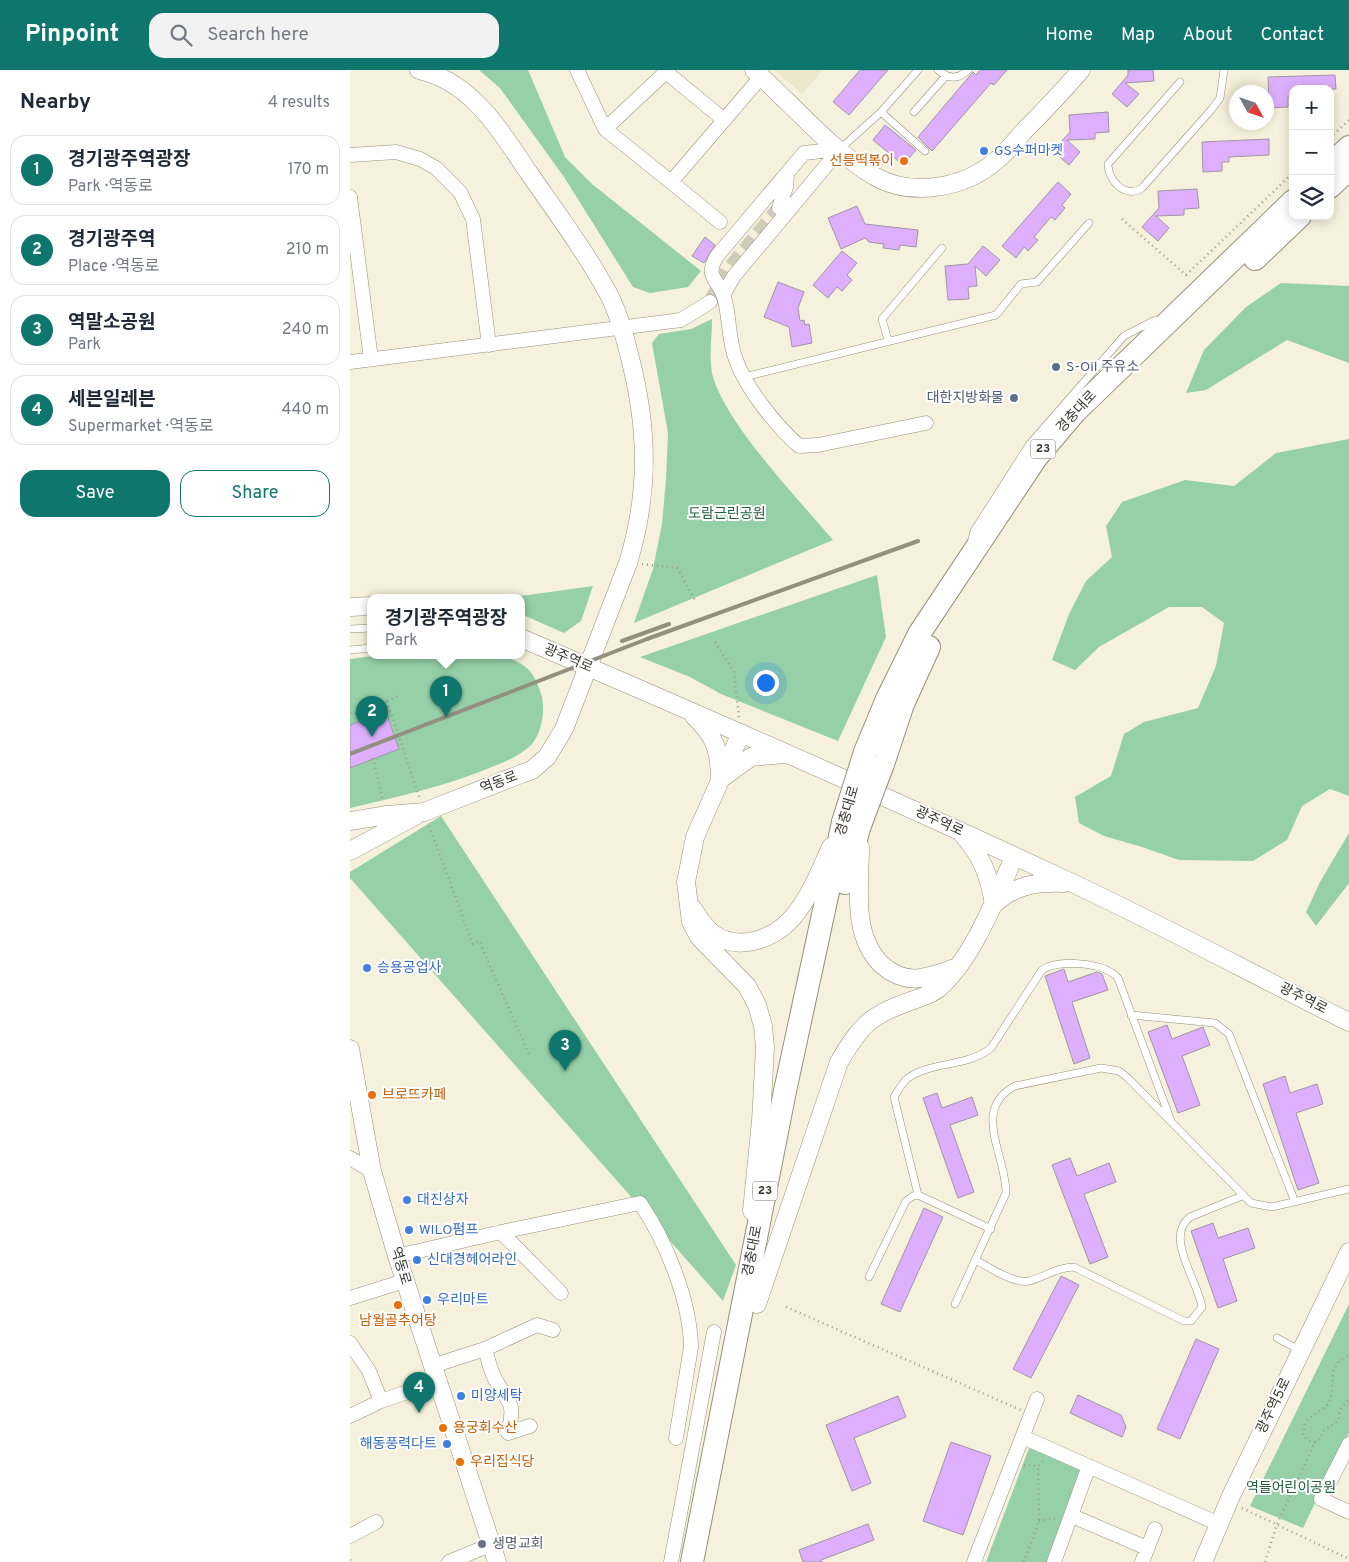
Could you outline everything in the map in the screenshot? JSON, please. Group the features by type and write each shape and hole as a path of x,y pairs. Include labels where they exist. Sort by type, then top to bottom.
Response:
{"main road":[{"path":"1334,161 1349,147"},
{"path":"1334,183 1349,169"},
{"name":"경충대로","path":"692,1562 820,1007 851,825 874,758 887,699 919,634 964,563 1036,458 1075,412 1289,205"},
{"name":"경충대로","path":"874,758 903,704 934,638 995,538 1048,462 1083,424 1296,220"},
{"name":"경충대로","path":"705,1562 751,1300"}],"street":[{"name":"역동로","path":"350,821 424,812 522,774 540,764 552,750 564,729 628,563 635,540 643,494 644,442 637,385 622,328 609,294 492,119 465,91 432,73 420,70"},
{"path":"577,70 605,129 720,222"},
{"path":"671,182 723,119 757,73 840,149 873,176 896,185 918,188 936,187 958,181 998,160 1082,70"},
{"path":"605,129 666,72 723,119"},
{"path":"840,149 804,153 711,265 713,279 724,295 736,361 744,376 779,425 799,446 818,445 926,423"},
{"path":"724,295 734,276 840,149"},
{"path":"350,154 396,152 420,159 436,168 460,192 473,219 490,345"},
{"path":"791,169 809,170 814,180"},
{"path":"791,169 779,208 804,192"},
{"path":"350,197 371,359"},
{"path":"350,362 681,320 710,302"},
{"path":"350,607 367,606"},
{"name":"광주역로","path":"525,640 690,712 792,754 1072,883 1349,1022"},
{"path":"690,712 708,730 714,741 719,754 720,780"},
{"path":"741,733 695,837 686,882 691,922 699,937 747,986 757,1005 763,1026 765,1048 751,1300"},
{"path":"720,780 751,757 792,754"},
{"path":"350,851 388,829 424,812"},
{"path":"690,904 712,933 731,942 750,942 768,936 783,927 797,913 851,825"},
{"path":"851,825 860,922 872,955 897,977 914,979 932,977 956,968"},
{"path":"959,831 974,846 983,861 989,878 994,904"},
{"path":"751,1300 839,1062 860,1030 874,1016 938,989 956,968 970,950 994,904 1014,857"},
{"path":"994,904 1005,894 1037,882 1072,883"},
{"name":"역동로","path":"350,1049 372,1171 396,1256 490,1546 497,1562"},
{"path":"350,1158 372,1171"},
{"path":"396,1256 640,1203 655,1224 673,1270 689,1327 691,1346 676,1438"},
{"path":"501,1232 561,1293"},
{"name":"광주역5로","path":"1203,1562 1229,1502 1349,1252"},
{"path":"350,1298 404,1281"},
{"path":"350,1416 537,1324 553,1330"},
{"path":"671,1562 714,1332"},
{"path":"350,1343 369,1371 381,1401"},
{"path":"485,1349 494,1378 512,1402 512,1419 508,1433 530,1426"},
{"path":"974,1562 1037,1399"},
{"path":"1022,1437 1219,1524"},
{"path":"1349,1444 1322,1498 1349,1512"},
{"path":"1054,1562 1089,1466"},
{"path":"1072,1516 1146,1548"},
{"path":"350,1536 376,1522"},
{"path":"1142,1562 1146,1548 1156,1529"},
{"path":"449,1562 490,1546"}],"lane":[{"path":"840,149 881,112 918,70"},
{"path":"938,70 945,77"},
{"path":"914,112 945,77 960,76 968,70"},
{"path":"1180,82 1108,164 1108,172 1111,178 1127,192 1136,192 1142,188 1212,109 1220,98 1224,70"},
{"path":"881,112 925,152"},
{"path":"744,376 996,315 1021,284 1037,282 1089,223"},
{"path":"888,340 882,319 942,248"},
{"path":"350,629 367,628"},
{"path":"350,650 367,648"},
{"path":"918,1195 894,1097 908,1079 919,1073 982,1056 991,1048 1042,970 1051,964 1096,966 1112,972 1118,978 1172,1123"},
{"path":"1131,1015 1215,1023 1224,1027 1229,1034 1294,1202"},
{"path":"955,1304 1006,1193 1006,1182 993,1123 993,1111 997,1100 1005,1092 1016,1086 1101,1068 1111,1068 1128,1078 1242,1196 1260,1206 1272,1207 1349,1189"},
{"path":"869,1277 906,1201 912,1196 918,1195 990,1228"},
{"path":"976,1260 1019,1281 1028,1282 1064,1267 1074,1268 1184,1321 1191,1321 1202,1307 1178,1239 1183,1222 1190,1217 1242,1196"},
{"path":"1277,1338 1301,1351"}],"path":[{"path":"1334,134 1349,120"},
{"path":"1122,219 1186,274 1291,175"},
{"path":"628,563 677,568 696,602"},
{"path":"715,642 734,672 741,733"},
{"path":"350,713 359,714 398,696"},
{"path":"387,701 424,812 473,944 479,941 530,1057"},
{"path":"373,758 387,815"},
{"path":"786,1307 1031,1415"},
{"path":"1315,1442 1311,1442 1304,1435 1304,1422 1327,1404 1330,1399 1333,1368 1349,1356"},
{"path":"1265,1562 1277,1524 1315,1442 1328,1426 1338,1421 1341,1408 1349,1400"},
{"path":"1024,1562 1034,1540 1039,1521 1038,1466 1052,1450"},
{"path":"1013,1461 1028,1466 1038,1466"},
{"path":"1229,1502 1349,1559"}],"shaded area":[{"path":"775,70 823,70 802,94"}],"green space":[{"path":"479,70 528,70 565,157 592,184 701,271 688,287 650,293 633,287 564,177 500,88"},
{"path":"1281,283 1349,286 1349,363 1287,340 1206,390 1186,393 1204,350 1246,307"},
{"name":"도람근린공원","path":"712,319 712,373 719,392 731,414 764,460 833,540 634,623 653,569 662,524 666,479 668,433 652,343 659,334 691,329"},
{"path":"1349,439 1349,796 1330,789 1302,806 1287,840 1253,861 1179,860 1104,836 1079,823 1075,797 1111,776 1124,734 1144,722 1198,708 1216,666 1224,623 1202,607 1169,607 1099,647 1075,670 1052,660 1069,614 1086,581 1112,557 1106,526 1122,502 1185,480 1234,486 1276,453"},
{"path":"877,575 886,637 838,741 721,694 690,677 640,657"},
{"path":"593,586 581,621 564,633 525,616 525,595"},
{"path":"367,657 367,659 510,659 529,670 536,681 542,697 543,715 538,734 532,744 521,753 482,771 433,787 350,808 350,659"},
{"path":"441,816 736,1265 723,1301 350,878 350,872"},
{"path":"1349,833 1349,883 1316,926 1306,912 1320,882"},
{"name":"역들어린이공원","path":"1349,1304 1349,1433 1303,1528 1250,1506"},
{"path":"1029,1448 1080,1469 1047,1562 986,1562"}],"building":[{"path":"860,70 888,70 849,115 833,102"},
{"path":"980,70 1007,70 994,85 991,83 932,151 918,137 973,72 976,75"},
{"path":"1128,70 1153,70 1154,81 1125,83 1139,94 1127,107 1112,94 1128,75"},
{"path":"1335,75 1336,89 1334,89 1334,85 1289,85 1288,107 1274,108 1274,85 1268,85 1268,77"},
{"path":"1108,112 1109,132 1095,133 1095,139 1067,140 1080,152 1069,165 1053,151 1070,132 1069,115"},
{"path":"885,125 916,150 903,165 873,140"},
{"path":"1269,139 1269,155 1229,157 1229,162 1222,162 1222,171 1203,172 1202,142"},
{"path":"1058,182 1071,194 1062,205 1065,208 1055,220 1051,217 1034,237 1038,240 1028,251 1024,247 1016,258 1002,246"},
{"path":"1197,189 1199,208 1184,209 1184,215 1156,216 1169,228 1158,241 1142,227 1159,208 1158,191"},
{"path":"857,206 865,224 918,230 916,247 900,245 899,250 883,248 884,244 869,242 865,238 841,249 828,218"},
{"path":"705,237 715,245 704,263 692,256"},
{"path":"983,246 1000,260 986,276 975,266 977,286 968,287 969,299 948,300 945,266 968,264"},
{"path":"842,251 857,263 847,275 852,280 842,291 837,287 828,298 813,285"},
{"path":"778,282 804,292 798,308 800,321 804,320 805,325 809,324 812,343 792,347 789,327 764,317"},
{"path":"386,712 399,749 350,768 350,725"},
{"path":"1064,969 1068,982 1097,972 1102,974 1108,990 1072,1002 1090,1058 1074,1064 1045,976"},
{"path":"1167,1025 1172,1039 1203,1027 1210,1045 1182,1056 1200,1105 1178,1113 1148,1032"},
{"path":"1285,1076 1290,1093 1317,1084 1323,1104 1296,1113 1319,1183 1298,1190 1263,1084"},
{"path":"937,1093 942,1108 972,1097 978,1115 950,1125 974,1192 958,1198 923,1098"},
{"path":"1070,1158 1077,1176 1109,1163 1116,1182 1084,1194 1108,1257 1090,1264 1052,1165"},
{"path":"924,1208 943,1217 900,1312 881,1304"},
{"path":"1213,1223 1218,1238 1248,1228 1255,1248 1223,1259 1237,1301 1218,1308 1191,1231"},
{"path":"1061,1276 1079,1285 1031,1378 1013,1369"},
{"path":"1196,1339 1219,1349 1180,1439 1157,1429"},
{"path":"1078,1395 1121,1415 1126,1427 1122,1437 1070,1413"},
{"path":"898,1396 906,1417 854,1438 871,1483 852,1491 826,1425"},
{"path":"951,1442 991,1456 963,1535 923,1521"},
{"path":"868,1524 874,1540 821,1560 822,1562 803,1562 799,1550"}],"tunnel":[{"path":"710,302 727,271 779,208"}],"railway":[{"path":"350,754 647,639 918,541"},
{"path":"622,641 669,624"}],"place":[{"name":"GS수퍼마켓","path":"984,151"},
{"name":"선릉떡볶이","path":"904,161"},
{"name":"S-Oil 주유소","path":"1056,367"},
{"name":"대한지방화물","path":"1014,398"},
{"name":"경기광주역광장","path":"446,717"},
{"name":"경기광주역","path":"372,737"},
{"name":"승용공업사","path":"367,968"},
{"name":"역말소공원","path":"565,1071"},
{"name":"브로뜨카페","path":"372,1095"},
{"name":"대진상자","path":"407,1200"},
{"name":"WILO펌프","path":"409,1230"},
{"name":"신대경헤어라인","path":"417,1260"},
{"name":"우리마트","path":"427,1300"},
{"name":"남월골추어탕","path":"398,1305"},
{"name":"미양세탁","path":"461,1396"},
{"name":"세븐일레븐","path":"419,1413"},
{"name":"용궁회수산","path":"443,1428"},
{"name":"해동풍력다트","path":"447,1444"},
{"name":"우리집식당","path":"460,1462"},
{"name":"생명교회","path":"482,1544"}]}
